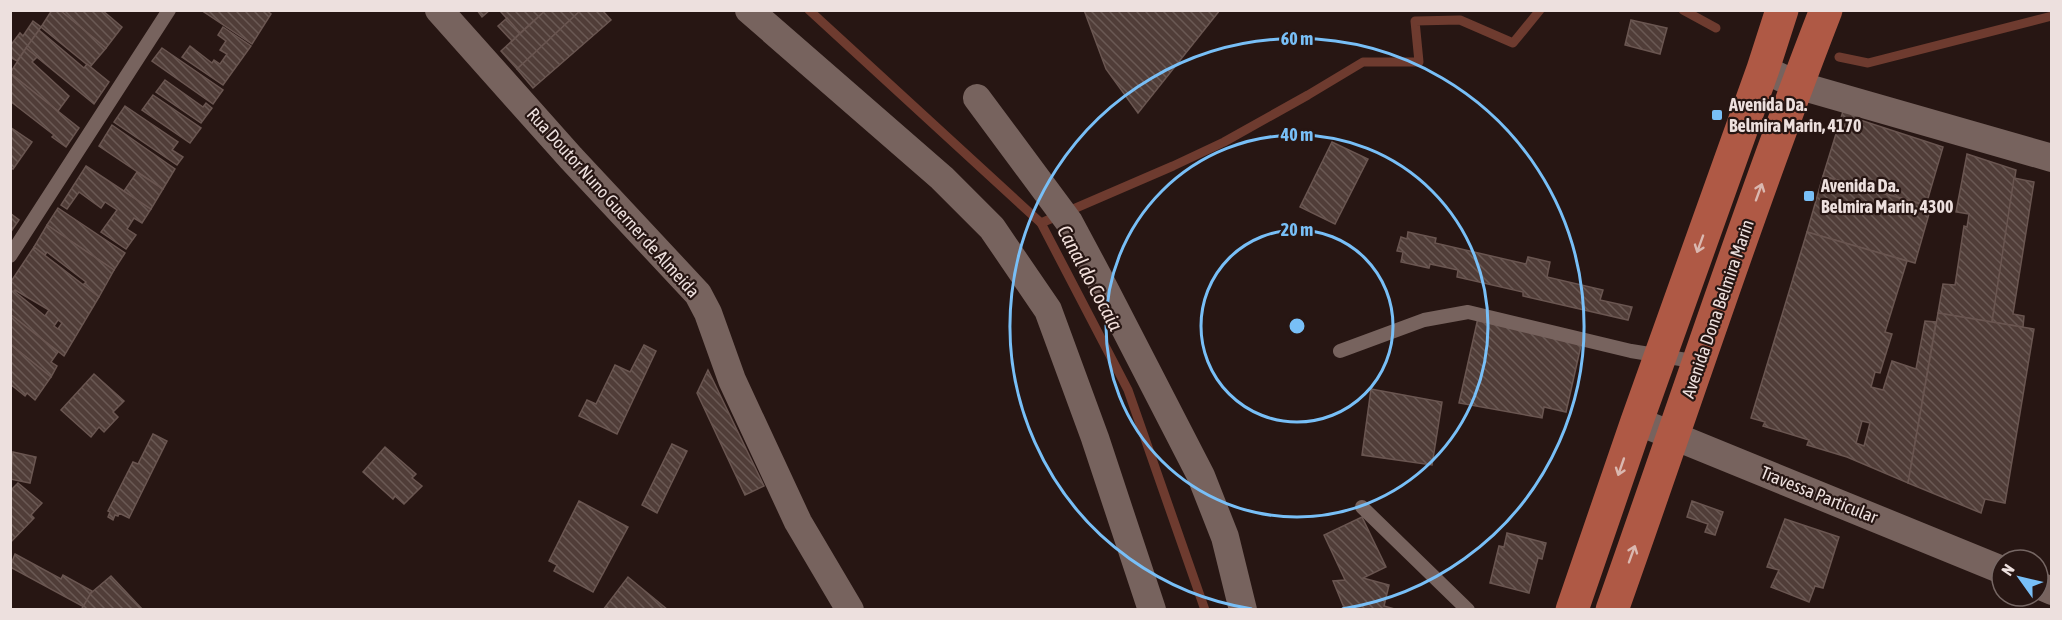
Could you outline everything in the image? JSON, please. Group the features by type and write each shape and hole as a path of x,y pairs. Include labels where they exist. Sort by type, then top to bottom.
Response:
{"main road":[{"name":"Avenida Dona Belmira Marin","path":"1572,609 1782,10"},
{"name":"Avenida Dona Belmira Marin","path":"1612,609 1729,273 1826,10"}],"street":[{"name":"Rua Doutor Nuno Guerner de Almeida","path":"439,10 571,158 698,294 708,313 732,380 798,522 850,609"},
{"path":"749,10 942,178 992,228 1048,310 1095,438 1152,609"},
{"path":"1763,69 1797,85 2052,158"},
{"path":"977,98 1069,222 1106,290 1201,476 1225,537 1243,609"},
{"name":"Travessa Particular","path":"1637,421 1990,565"}],"lane":[{"path":"10,256 169,10"},
{"path":"1340,351 1424,320 1468,312 1660,357 1699,362"},
{"path":"1362,507 1468,609"}],"building":[{"path":"52,10 60,10 106,48 90,67 41,27"},
{"path":"60,10 102,10 122,27 106,48"},
{"path":"201,10 266,10 271,14 252,44"},
{"path":"477,10 490,10 482,17"},
{"path":"503,10 546,10 520,33 501,12"},
{"path":"546,10 577,10 579,12 517,69 501,51"},
{"path":"581,10 602,10 611,20 533,88 517,69"},
{"path":"1084,10 1220,10 1138,113 1106,69"},
{"path":"507,18 520,33 512,41 498,26"},
{"path":"1631,20 1667,28 1660,54 1625,45"},
{"path":"33,21 41,27 17,61 10,57 10,46 20,33 23,36"},
{"path":"223,27 251,46 223,85 182,57 190,46 212,63 214,60 220,64 227,54 220,50 226,41 218,35"},
{"path":"39,30 84,68 87,64 109,82 94,104 26,48"},
{"path":"26,48 37,57 32,62 69,96 58,111 10,73"},
{"path":"162,48 223,90 213,104 152,61"},
{"path":"10,73 79,128 66,147 10,101"},
{"path":"165,80 203,107 206,103 212,108 201,123 156,92"},
{"path":"153,95 201,128 190,143 142,110"},
{"path":"125,106 178,142 172,150 183,157 177,165 114,122"},
{"path":"1844,108 1858,112 1857,119 1943,147 1926,205 1823,176"},
{"path":"112,125 175,169 163,189 99,146"},
{"path":"10,127 32,142 13,169 10,168"},
{"path":"1332,142 1368,159 1335,224 1300,207"},
{"path":"1967,154 2016,170 1992,322 1938,313 1943,284 1955,285 1964,226 1967,227 1969,214 1956,212"},
{"path":"86,166 151,209 142,223 134,218 127,229 136,235 126,249 101,232 117,210 105,202 101,208 79,192 67,209 61,205"},
{"path":"137,172 163,189 151,209 124,191"},
{"path":"1823,176 1931,207 1915,263 1807,232"},
{"path":"2014,178 2034,182 2013,314 2024,316 2023,327 1992,322"},
{"path":"58,208 125,253 114,270 47,225"},
{"path":"10,213 19,220 10,233"},
{"path":"47,225 114,270 99,297 83,285 86,282 47,252 45,255 34,247"},
{"path":"1408,232 1436,238 1435,243 1526,264 1528,257 1550,262 1547,277 1603,290 1600,300 1632,307 1628,320 1523,296 1523,292 1457,277 1458,270 1430,264 1429,268 1401,262 1403,252 1397,251 1401,237 1407,239"},
{"path":"1807,232 1907,261 1885,332 1892,334 1880,373 1875,372 1871,387 1883,390 1892,361 1916,369 1925,321 1936,322 1908,483 1847,457 1807,445 1809,440 1763,426 1765,422 1751,418","holes":["1862,421 1870,423 1864,446 1856,443"]},
{"path":"34,247 99,297 64,356 10,314 10,283","holes":["14,291 49,310 45,316","58,320 62,323 58,329 54,326"]},
{"path":"1938,313 2034,329 2005,503 1985,499 1981,513 1908,483"},
{"path":"10,314 58,352 51,362 57,366 51,377 10,344"},
{"path":"1478,318 1582,341 1566,412 1544,407 1542,418 1459,403"},
{"path":"10,344 51,377 35,400 27,393 25,396 10,384"},
{"path":"644,345 656,351 617,434 579,416 587,400 596,404 615,365 630,372"},
{"path":"708,370 764,486 745,495 697,393"},
{"path":"94,374 124,401 113,412 118,417 104,432 99,427 91,437 61,410"},
{"path":"1371,389 1442,402 1432,465 1362,455"},
{"path":"153,434 167,441 129,518 119,513 113,520 108,517 110,512 108,511 133,462 138,464"},
{"path":"672,444 687,451 657,513 642,505"},
{"path":"385,447 416,474 412,478 422,486 404,504 395,496 393,499 363,472"},
{"path":"13,452 36,457 30,483 10,479"},
{"path":"18,483 42,503 31,515 34,518 10,543 10,491"},
{"path":"579,501 628,527 593,592 554,571 557,565 549,561"},
{"path":"1692,501 1723,512 1715,535 1705,532 1708,524 1687,517"},
{"path":"1362,517 1386,567 1363,578 1389,585 1384,606 1398,610 1345,610 1333,581 1345,580 1324,535"},
{"path":"1785,519 1839,537 1823,588 1815,586 1809,602 1771,587 1779,570 1767,567"},
{"path":"1507,533 1546,543 1542,559 1538,558 1529,593 1490,583 1499,546 1504,547"},
{"path":"15,554 61,579 63,575 92,591 84,607 10,567"},
{"path":"111,576 143,610 81,610 91,593"},
{"path":"628,577 668,610 603,610"}],"waterway":[{"name":"Canal do Cocaia","path":"809,10 1041,223 1128,390 1205,610"},
{"path":"1041,223 1224,142 1363,62 1419,62 1415,21 1460,20 1513,43 1540,10"},
{"path":"1683,10 1716,28"},
{"path":"1839,57 1868,63 2052,16"}],"place":[{"name":"Avenida Da. Belmira Marin, 4170","path":"1717,115"},
{"name":"Avenida Da. Belmira Marin, 4300","path":"1809,196"}]}
